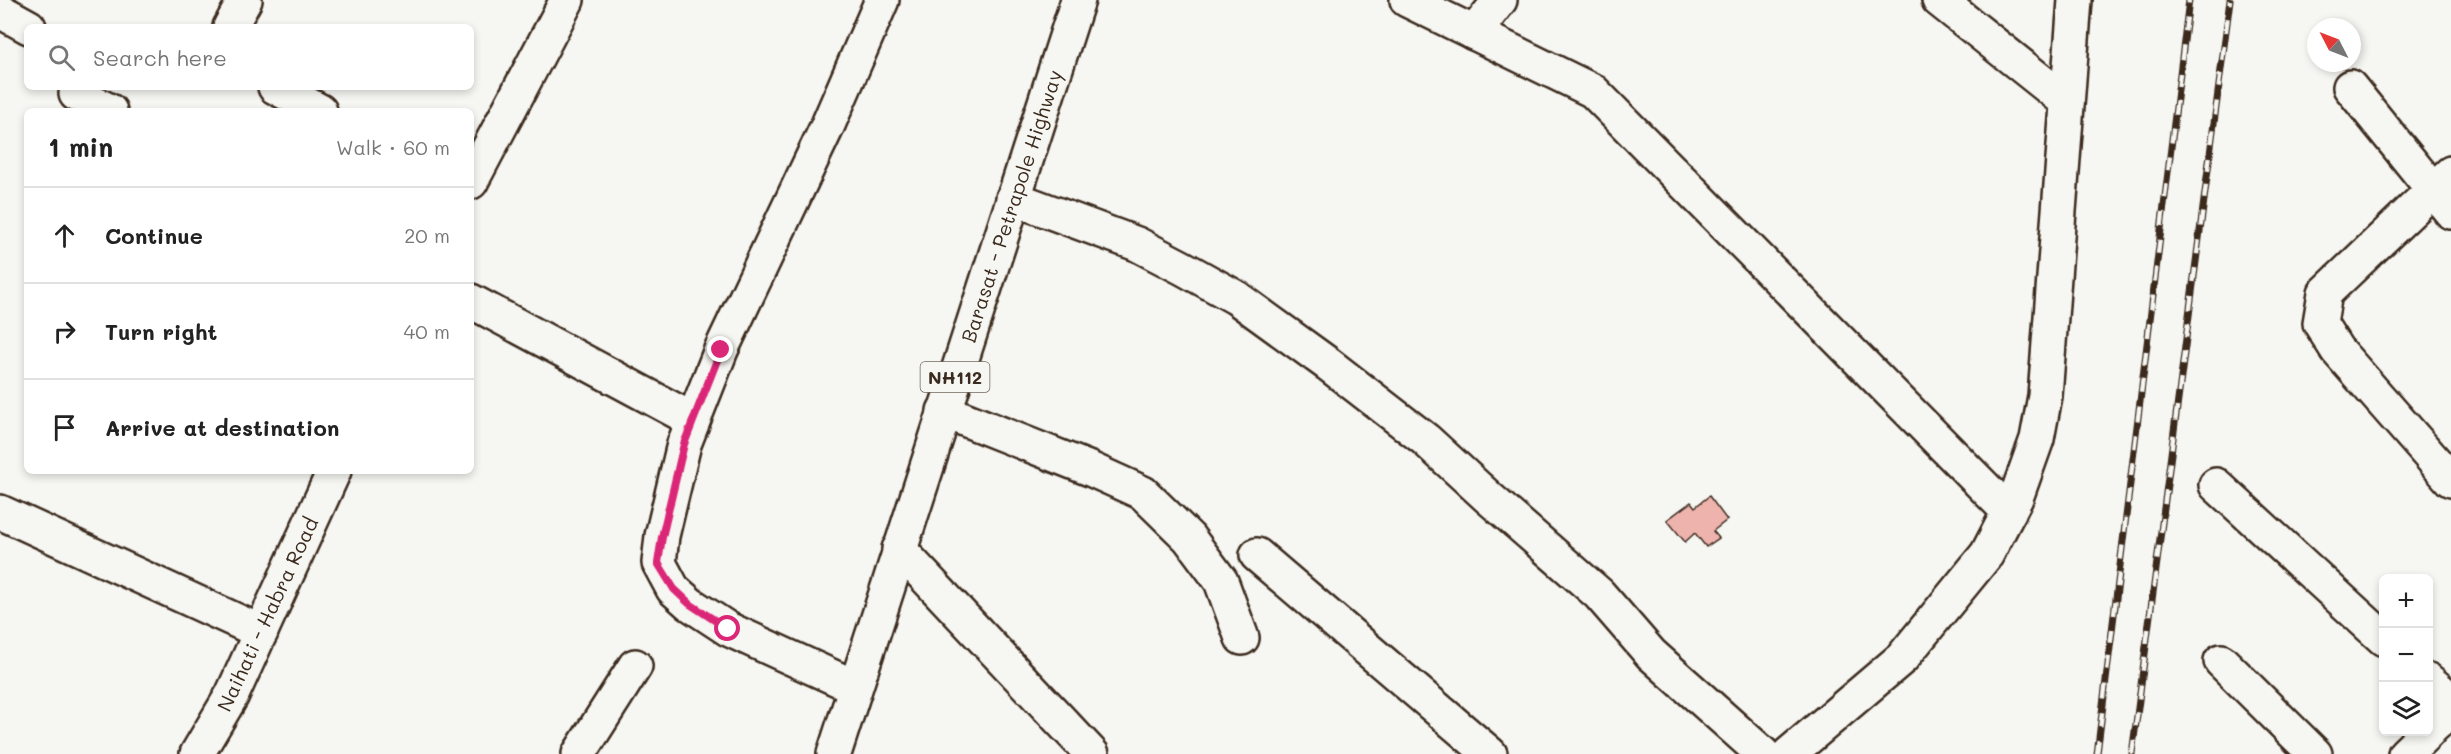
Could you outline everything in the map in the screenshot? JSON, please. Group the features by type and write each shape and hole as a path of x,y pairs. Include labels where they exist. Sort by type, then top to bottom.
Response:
{"main road":[{"path":"232,24 245,0"},
{"path":"474,176 567,0"},
{"path":"855,687 728,629 690,604 674,589 658,563 684,444 693,420 721,350 827,127 882,0"},
{"name":"Barasat - Petrapole Highway","path":"834,754 1078,0"},
{"path":"1407,0 1593,91 2009,512"},
{"path":"1474,33 1500,0"},
{"path":"1939,0 2067,102"},
{"path":"1789,754 1902,658 1987,554 2009,512 2037,439 2044,396 2074,0"},
{"path":"0,11 24,24"},
{"path":"2350,87 2445,192 2325,293 2320,323 2337,350 2451,480"},
{"path":"281,90 314,108"},
{"path":"76,94 104,108"},
{"path":"1013,198 1137,244 1183,268 1237,298 1328,364 1426,440 1599,594 1651,654 1763,754"},
{"path":"474,303 693,420"},
{"path":"944,411 1090,469 1143,493 1189,538 1221,581 1242,638"},
{"name":"Naihati - Habra Road","path":"197,754 232,696 332,474"},
{"path":"2216,485 2379,634"},
{"path":"0,512 261,632"},
{"path":"899,549 1092,754"},
{"path":"1257,555 1490,754"},
{"path":"2221,661 2315,754"},
{"path":"579,754 635,666"},
{"path":"2430,682 2451,700"},
{"path":"2433,726 2451,710"},
{"path":"2405,754 2423,736"}],"building":[{"path":"1709,496 1727,520 1713,531 1719,538 1706,547 1695,533 1685,542 1667,520 1691,502 1695,507"}],"railway":[{"path":"2097,754 2189,0"},
{"path":"2132,754 2230,0"}],"route":[{"path":"721,350 684,444 658,563 674,589 690,604 728,629"}]}
